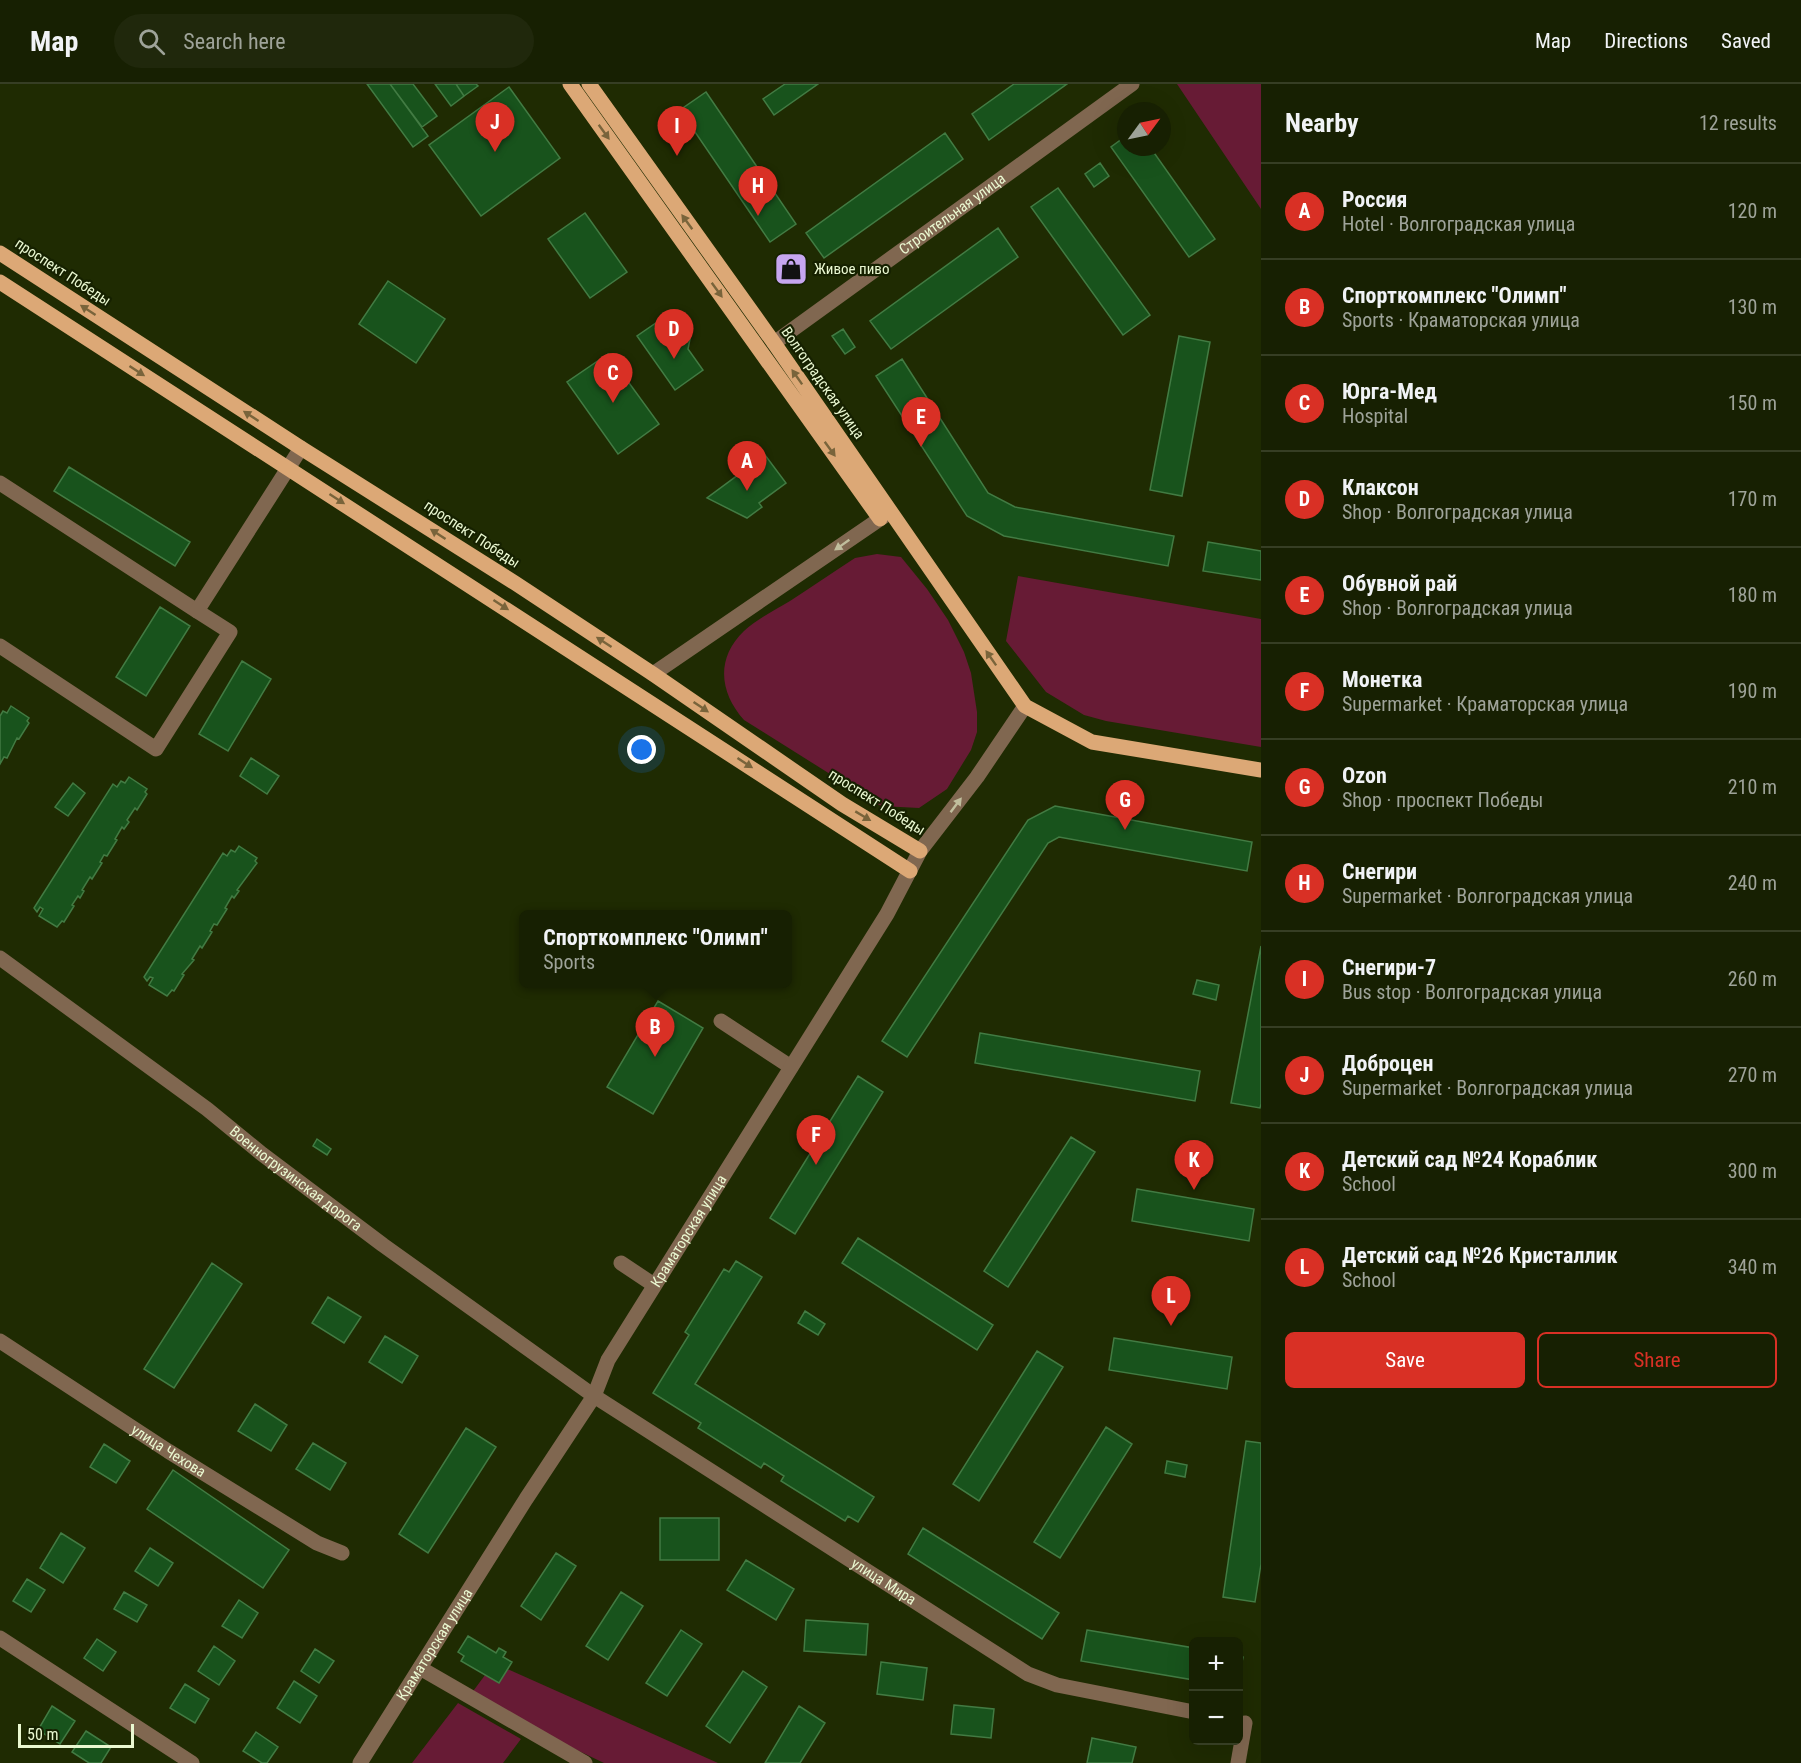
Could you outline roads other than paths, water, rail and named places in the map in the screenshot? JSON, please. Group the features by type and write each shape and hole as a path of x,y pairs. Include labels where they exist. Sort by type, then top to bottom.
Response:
{"main road":[{"path":"570,84 885,515"},
{"name":"Волгоградская улица","path":"589,84 774,343 885,515 1024,706"},
{"name":"проспект Победы","path":"0,253 300,448 467,552 653,674 842,804 920,851"},
{"path":"0,282 910,871"},
{"path":"643,697 653,674"},
{"path":"1024,706 1092,742 1261,770"}],"street":[{"name":"Строительная улица","path":"774,343 1132,84"},
{"path":"197,611 300,448"},
{"path":"0,483 230,632 156,749 0,646"},
{"path":"653,674 885,515"},
{"name":"Краматорская улица","path":"360,1763 526,1499 594,1396 608,1360 887,914 920,851 977,777 1024,706"},
{"name":"Военногрузинская дорога","path":"0,958 207,1109 254,1148 384,1245 594,1396"},
{"path":"721,1021 791,1068"},
{"path":"621,1263 654,1285"},
{"name":"улица Чехова","path":"0,1341 317,1543 342,1553"},
{"name":"улица Мира","path":"594,1396 1028,1674 1057,1685 1189,1711"},
{"path":"0,1638 192,1763"},
{"path":"420,1668 585,1763"},
{"path":"1243,1722 1261,1725"},
{"path":"1238,1763 1240,1745"}],"place":[{"name":"Доброцен","path":"495,152"},
{"name":"Снегири-7","path":"677,156"},
{"name":"Снегири","path":"758,216"},
{"name":"Живое пиво","path":"791,269"},
{"name":"Клаксон","path":"674,359"},
{"name":"Юрга-Мед","path":"613,403"},
{"name":"Обувной рай","path":"921,447"},
{"name":"Россия","path":"747,491"},
{"name":"Ozon","path":"1125,830"},
{"name":"Спорткомплекс \"Олимп\"","path":"655,1057"},
{"name":"Монетка","path":"816,1165"},
{"name":"Детский сад №24 Кораблик","path":"1194,1190"},
{"name":"Детский сад №26 Кристаллик","path":"1171,1326"}]}
